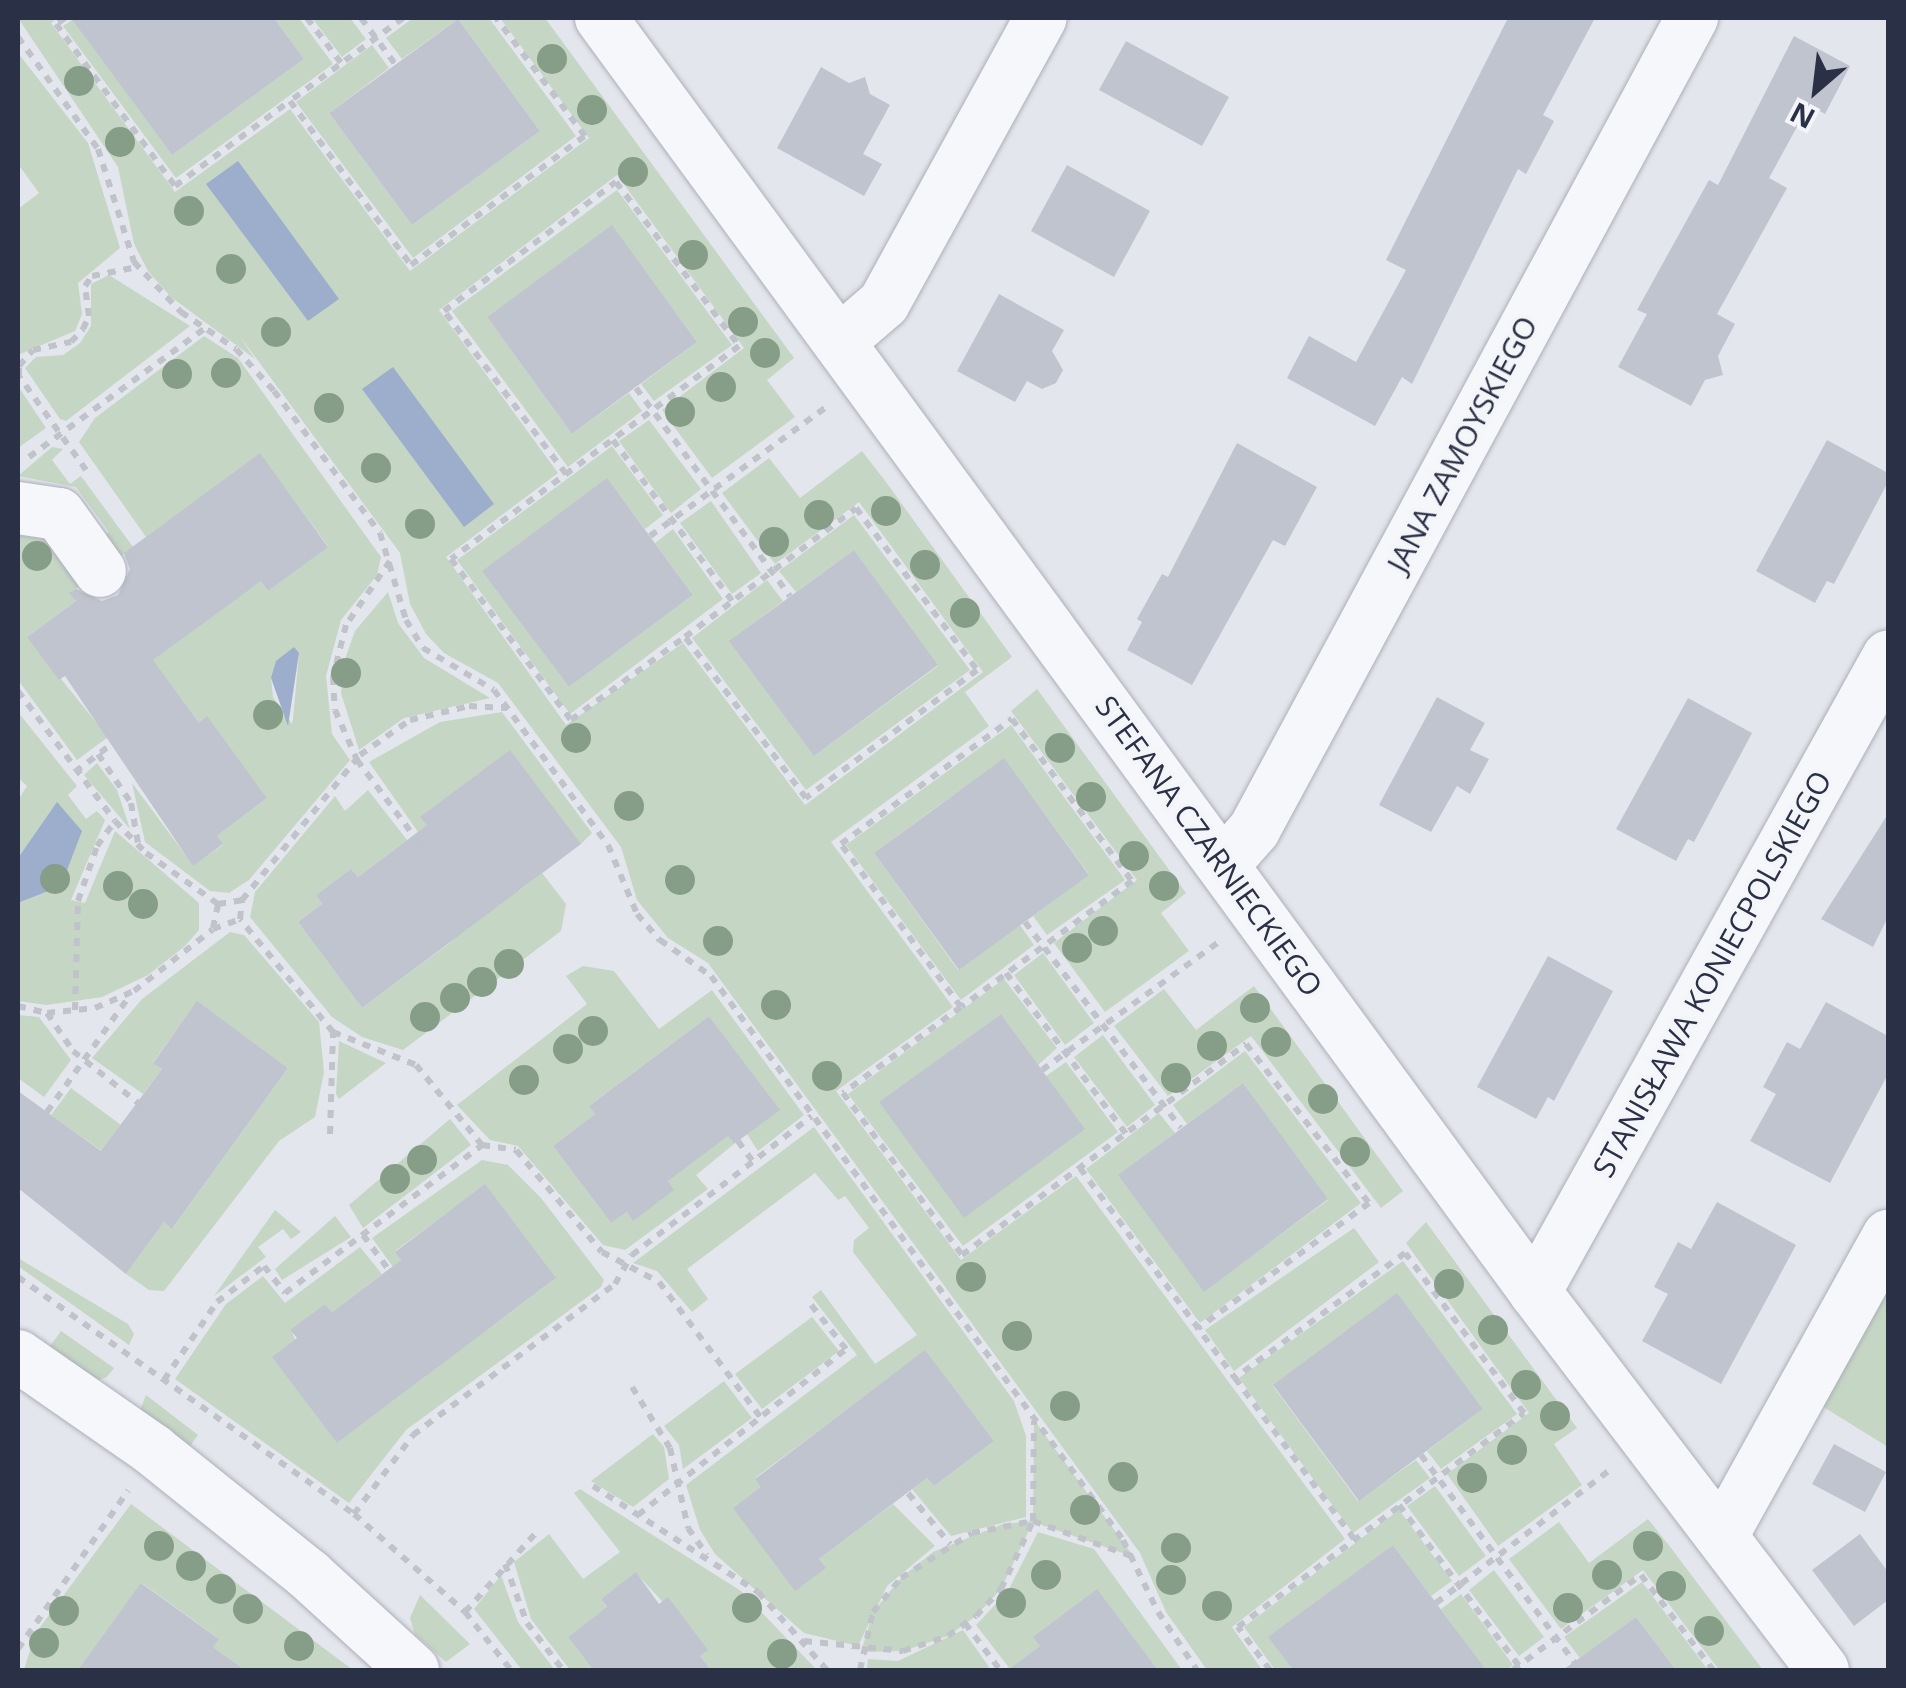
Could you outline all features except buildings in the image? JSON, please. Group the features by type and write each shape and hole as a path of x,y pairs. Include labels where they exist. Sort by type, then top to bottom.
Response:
{"street":[{"name":"STEFANA CZARNIECKIEGO","path":"601,18 1535,1292 1823,1670"},
{"path":"840,341 884,303 1041,18"},
{"name":"JANA ZAMOYSKIEGO","path":"1223,865 1254,830 1692,18"},
{"path":"18,508 59,514 100,571"},
{"name":"STANISŁAWA KONIECPOLSKIEGO","path":"1535,1292 1888,657"},
{"path":"1723,1534 1888,1236"},
{"path":"18,1356 184,1475 309,1575 412,1670"}],"path":[{"path":"65,18 56,24 175,186 403,18"},
{"path":"307,18 342,63"},
{"path":"361,18 395,64"},
{"path":"290,101 412,265 585,136 496,18"},
{"path":"18,37 98,149 138,268 205,328 236,349 274,391 380,532 406,620 423,648 494,690 608,845 637,914 660,940 711,976 1134,1557 1158,1612 1197,1670"},
{"path":"566,474 444,310 616,182 739,346 613,440 451,558 570,720 856,508 977,670 806,798 685,636"},
{"path":"60,434 19,366 33,350 71,342 83,329 89,316 85,286 92,276 102,269 138,268"},
{"path":"18,465 205,328"},
{"path":"636,388 790,596"},
{"path":"650,536 838,399"},
{"path":"613,440 732,601"},
{"path":"390,560 346,625 332,677 342,736 419,844"},
{"path":"18,691 75,772 138,844 218,904 242,900"},
{"path":"507,708 469,706 410,720 357,760 242,900 240,919 333,1032 416,1066 482,1145 516,1150 602,1252 625,1266 646,1270 659,1282 760,1418"},
{"path":"961,1007 841,844 1012,719 1132,881 961,1007 843,1093 962,1255 1246,1044 1369,1203 1198,1328"},
{"path":"75,772 113,743"},
{"path":"98,754 131,803 138,844"},
{"path":"75,1010 78,902 96,846 115,821"},
{"path":"213,929 218,904"},
{"path":"46,1112 134,991 213,929 240,919"},
{"path":"1025,922 1181,1128"},
{"path":"1042,1070 1227,936"},
{"path":"1006,973 1126,1134"},
{"path":"18,1006 47,1014 75,1010 134,991"},
{"path":"47,1014 82,1061 142,1106"},
{"path":"330,1134 333,1032"},
{"path":"354,1514 412,1435 615,1284 625,1266 812,1116"},
{"path":"738,1141 753,1162"},
{"path":"164,1380 218,1302 264,1266 285,1293 482,1145"},
{"path":"1080,1168 1354,1539"},
{"path":"363,1234 394,1277"},
{"path":"1235,1378 1405,1253 1524,1413 1238,1627 1270,1670"},
{"path":"18,1278 354,1514 465,1612 511,1670"},
{"path":"638,1514 846,1349 808,1301"},
{"path":"632,1387 670,1448 688,1528 710,1560"},
{"path":"804,1641 861,1652 903,1651 965,1624 1000,1589 1033,1522 1034,1420"},
{"path":"1421,1455 1574,1662"},
{"path":"1436,1603 1620,1462"},
{"path":"898,1481 950,1544"},
{"path":"593,1486 758,1592 827,1670"},
{"path":"18,1648 128,1491"},
{"path":"1400,1505 1516,1668 1641,1575 1713,1670"},
{"path":"860,1670 861,1652 874,1612 900,1578 950,1544 1003,1524 1033,1522 1134,1557"},
{"path":"465,1612 536,1533"},
{"path":"505,1564 527,1623 564,1670"},
{"path":"965,1624 1000,1670"}],"green space":[{"path":"18,18 57,18 51,23 175,192 290,109 410,271 589,138 500,18 545,18 794,358 767,380 795,417 712,478 686,443 662,410 744,348 617,175 439,310 558,473 446,557 566,725 683,643 805,805 983,672 859,502 775,564 722,493 769,458 800,498 862,451 886,482 1012,657 965,692 989,726 831,842 953,1007 836,1091 961,1260 1076,1176 1345,1539 1232,1627 1262,1670 1207,1670 1166,1612 1140,1553 708,963 668,938 637,900 621,847 498,683 444,653 426,634 410,604 400,553 239,335 255,359 171,297 148,271 134,244 118,167"},
{"path":"75,18 98,18 81,31 172,155 304,59 274,18 299,18 333,64 176,178 63,26"},
{"path":"312,18 350,18 366,39 342,57"},
{"path":"413,18 489,18 576,136 413,258 296,102 372,45 389,68 329,113 412,225 540,131 458,19 402,59 386,38"},
{"path":"18,53 88,143 120,248 78,283 82,314 75,331 18,355 18,209 39,193 18,164"},
{"path":"617,190 732,345 654,401 641,384 697,342 612,226 487,317 572,434 629,393 642,411 568,467 452,311"},
{"path":"109,275 190,326 66,421 60,419 25,368 36,357 63,355 80,343 91,326 91,284"},
{"path":"204,336 238,358 381,557 377,575 341,620 326,676 332,734 350,760 249,880 229,893 210,891 145,842 132,783 193,865 223,845 217,836 267,798 207,717 199,723 150,657 261,581 268,591 328,546 260,454 146,537 79,442 95,418","holes":["299,653 292,724 273,697 271,678"]},
{"path":"18,386 46,428 18,448"},
{"path":"649,420 701,489 671,513 619,441"},
{"path":"612,446 663,515 645,529 607,479 483,571 569,687 693,595 655,543 673,529 723,599 570,714 457,560"},
{"path":"52,447 63,449 52,460 70,484 81,476 133,547 70,593 76,601 27,637 108,737 77,760 18,680 18,535 58,542 73,560 109,532 76,487 18,476"},
{"path":"711,501 761,573 732,594 680,523"},
{"path":"854,515 970,670 806,790 692,638 767,580 783,601 730,641 814,756 938,666 854,550 796,592 779,571"},
{"path":"388,592 398,623 424,658 490,698 404,718 359,750 341,693 345,659 355,631"},
{"path":"1037,689 1186,893 1161,913 1189,951 1105,1012 1054,943 1137,880 1011,711"},
{"path":"18,712 77,786 68,795 86,819 97,811 105,820 71,900 85,903 115,831 199,903 199,930 185,946 148,975 102,997 47,1005 18,1001 18,903 61,886 57,803 18,858 18,800 27,786 18,778"},
{"path":"502,712 592,833 581,844 421,817 427,825 418,832 369,762 440,722"},
{"path":"1011,725 1125,880 1047,935 1033,916 1089,874 1004,759 935,808 874,853 958,970 1020,925 1034,945 961,1000 846,845"},
{"path":"97,763 117,790 130,829 84,775"},
{"path":"368,790 407,840 358,877 351,869 316,895 322,904 298,922 362,1008 451,942 445,933 512,882 519,891 542,873 566,904 561,931 403,1050 362,1037 332,1017 250,917 255,892 335,796 345,811"},
{"path":"230,932 244,935 319,1022 324,1072 315,1117 279,1141 164,1291 149,1290 126,1274 164,1222 173,1228 288,1068 197,1002 153,1062 162,1069 143,1094 92,1058 142,999"},
{"path":"1043,953 1094,1023 1065,1045 1014,975"},
{"path":"583,966 614,971 659,1029 712,990 804,1115 758,1151 747,1134 779,1110 709,1016 590,1105 595,1114 553,1146 611,1223 627,1212 633,1220 673,1190 668,1181 725,1132 734,1144 696,1175 708,1189 625,1250 603,1245 518,1146 490,1140 457,1105 587,1004 566,976"},
{"path":"1004,979 1057,1048 1038,1065 1001,1014 880,1102 1046,1076 1066,1062 1118,1132 963,1246 848,1094"},
{"path":"1254,986 1403,1191 1381,1208 1251,1036 1168,1096 1114,1026 1164,989 1196,1030"},
{"path":"18,1015 39,1017 71,1060 44,1097 18,1078"},
{"path":"1103,1035 1155,1105 1127,1127 1074,1057"},
{"path":"339,1041 386,1063 339,1099 336,1094"},
{"path":"1245,1051 1361,1203 1200,1323 1086,1169 1159,1113 1175,1133 1119,1175 1204,1291 1328,1200 1243,1083 1187,1124 1173,1105"},
{"path":"71,1088 125,1128 106,1154 51,1115"},
{"path":"450,1119 471,1145 363,1228 349,1205"},
{"path":"814,1127 1014,1401 1026,1436 1026,1517 951,1536 912,1489 927,1478 934,1486 994,1441 925,1351 755,1478 825,1568 819,1559 893,1504 935,1546 887,1586 858,1646 804,1633 715,1554 700,1530 686,1485 857,1355 812,1297 821,1290 875,1364 917,1335 853,1252 854,1240 869,1228 845,1196 838,1200 815,1173 687,1269 708,1299 692,1312 657,1271 633,1263"},
{"path":"482,1160 508,1165 541,1198 604,1280 601,1287 406,1430 349,1503 175,1379 226,1304 263,1276 285,1303 360,1247 382,1274 332,1312 325,1304 291,1330 338,1442 426,1376 420,1367 494,1325 555,1279 485,1185 395,1251 401,1260 393,1267 372,1238"},
{"path":"275,1210 301,1232 291,1239 283,1229 258,1247 266,1257 214,1296"},
{"path":"335,1216 351,1237 282,1280 275,1269"},
{"path":"1426,1222 1577,1428 1554,1444 1582,1485 1498,1546 1447,1474 1529,1413 1406,1243"},
{"path":"1354,1228 1379,1262 1234,1371 1205,1330"},
{"path":"18,1258 128,1324 134,1334 129,1345 18,1266"},
{"path":"1403,1261 1517,1414 1441,1469 1427,1451 1483,1409 1397,1294 1273,1386 1358,1501 1416,1460 1430,1478 1353,1533 1239,1378"},
{"path":"1888,1272 1888,1447 1817,1403"},
{"path":"812,1317 839,1351 762,1409 735,1374"},
{"path":"61,1331 114,1368 107,1377 93,1382 42,1357"},
{"path":"724,1381 752,1418 683,1469 679,1445 664,1426"},
{"path":"146,1395 198,1435 181,1459 140,1410"},
{"path":"1034,1420 1134,1557 1033,1522 1001,1589 976,1616 948,1636 903,1651 861,1652 873,1612 901,1578 933,1552 1003,1524 1033,1521"},
{"path":"653,1434 664,1447 669,1479 633,1507 591,1481"},
{"path":"1435,1486 1486,1556 1459,1576 1407,1506"},
{"path":"580,1489 741,1591 817,1670 711,1670 700,1656 707,1650 636,1573 601,1599 607,1608 568,1637 593,1670 570,1670 531,1619 514,1562 549,1534 583,1579 620,1552 574,1493"},
{"path":"131,1504 353,1670 245,1670 213,1647 218,1638 142,1583 84,1670 24,1670 35,1634"},
{"path":"1399,1510 1452,1581 1431,1596 1393,1545 1269,1638 1293,1670 1275,1670 1244,1627"},
{"path":"1648,1519 1763,1670 1719,1670 1643,1570 1561,1629 1509,1559 1559,1522 1589,1563"},
{"path":"1038,1532 1094,1549 1182,1670 1158,1670 1097,1590 1034,1637 1040,1646 1010,1669 976,1625 1008,1591"},
{"path":"1494,1570 1544,1637 1519,1656 1469,1590"},
{"path":"501,1575 518,1622 555,1670 522,1670 474,1609"},
{"path":"1642,1582 1708,1670 1676,1670 1636,1617 1580,1658 1564,1637"},
{"path":"1461,1594 1513,1665 1506,1670 1468,1670 1479,1662 1441,1609"},
{"path":"420,1595 470,1644 446,1662 415,1634 410,1618"},
{"path":"963,1630 991,1670 867,1670 868,1659 898,1661"}],"water":[{"path":"238,161 339,299 308,321 206,184"},
{"path":"393,367 494,504 464,527 362,389"},
{"path":"294,647 299,653 288,726 271,678 276,661"},
{"path":"57,802 82,831 61,886 18,903 18,858"}]}
